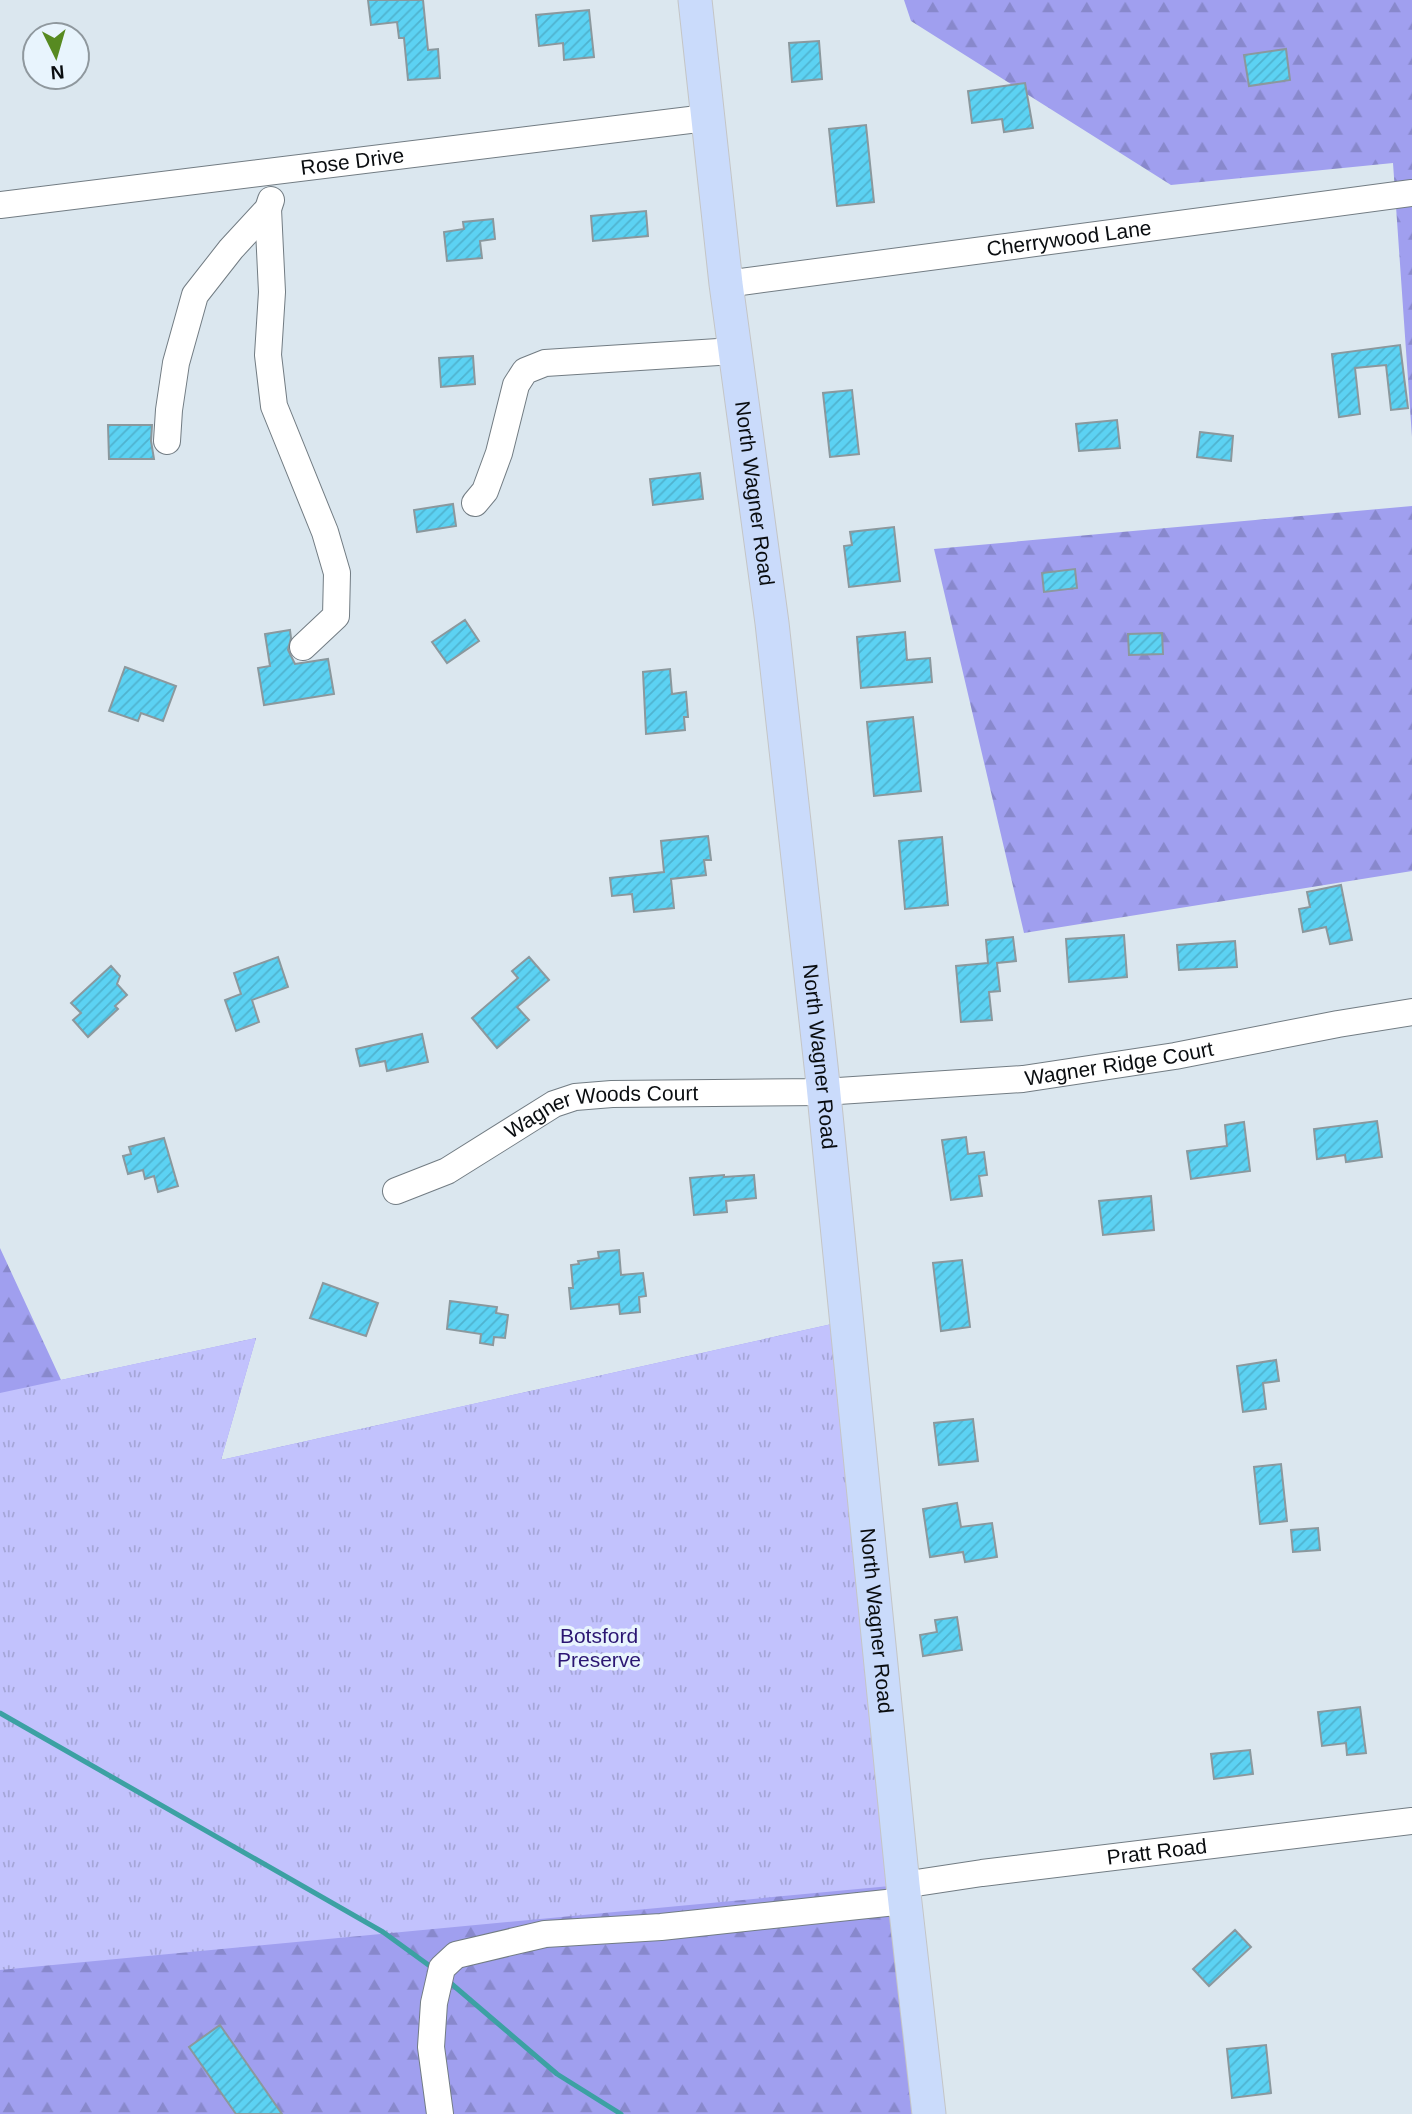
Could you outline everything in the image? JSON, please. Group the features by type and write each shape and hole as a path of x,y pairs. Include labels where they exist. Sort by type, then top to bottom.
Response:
{"main road":[{"name":"North Wagner Road","path":"695,0 734,351 772,622 824,1092 904,1893 929,2114"}],"street":[{"name":"Rose Drive","path":"0,205 706,118"},
{"path":"279,172 268,209 272,292 268,355 274,406 325,532 337,573 336,617 303,647"},
{"name":"Cherrywood Lane","path":"726,284 1412,193"},
{"path":"167,441 176,363 195,295 231,249 268,209"},
{"path":"475,503 485,491 499,453 513,393 525,371 545,363 734,351"},
{"name":"Wagner Ridge Court","path":"824,1092 1023,1079 1175,1056 1412,1012"},
{"name":"Wagner Woods Court","path":"396,1191 447,1171 554,1104 575,1097 612,1094 824,1092"},
{"name":"Pratt Road","path":"440,2114 431,2047 434,2003 442,1968 456,1955 545,1934 674,1926 904,1893 982,1872 1412,1821"}],"green space":[{"path":"904,0 1412,0 1412,437 1393,163 1171,185 911,21"},
{"path":"1412,506 1412,871 1024,933 934,549"},
{"name":"Botsford Preserve","path":"0,1248 61,1380 256,1338 221,1460 832,1324 912,2114 0,2114"},
{"name":"Botsford Preserve","path":"832,1324 890,1886 0,1970 0,1393 256,1338 221,1460"}],"building":[{"path":"368,0 423,0 428,50 438,49 440,78 408,80 404,38 399,38 397,22 371,25"},
{"path":"589,10 594,57 564,60 563,43 539,46 536,15"},
{"path":"819,41 822,79 792,82 789,43"},
{"path":"1286,49 1290,80 1249,86 1244,55"},
{"path":"1025,83 1033,128 1004,132 1002,119 972,123 968,91"},
{"path":"866,125 874,202 837,206 829,129"},
{"path":"646,211 648,236 593,241 591,216"},
{"path":"493,219 495,239 480,241 482,258 447,261 444,232 464,229 463,222"},
{"path":"1400,345 1408,408 1391,410 1386,365 1355,368 1360,414 1339,417 1332,354"},
{"path":"473,356 475,384 441,387 439,358"},
{"path":"852,390 859,454 830,457 823,393"},
{"path":"1117,420 1120,448 1079,451 1076,424"},
{"path":"108,425 152,425 154,459 109,459"},
{"path":"1200,432 1233,436 1231,461 1197,457"},
{"path":"700,473 703,499 653,505 650,479"},
{"path":"453,504 456,526 417,532 414,510"},
{"path":"894,527 900,581 849,587 844,546 852,545 850,532"},
{"path":"1075,569 1077,588 1044,592 1042,573"},
{"path":"465,620 479,641 447,663 432,642"},
{"path":"290,630 288,650 295,664 328,659 334,694 264,705 258,668 270,666 265,634"},
{"path":"905,632 907,660 930,658 932,682 861,688 857,637"},
{"path":"1162,633 1163,654 1129,655 1128,634"},
{"path":"125,667 176,686 163,721 141,713 138,721 109,711"},
{"path":"670,669 672,694 686,692 688,717 684,717 685,730 646,734 643,672"},
{"path":"913,717 921,791 874,796 867,722"},
{"path":"708,836 711,860 704,860 706,875 671,879 674,908 634,912 632,894 612,896 610,878 664,872 661,841"},
{"path":"942,837 948,905 905,909 899,841"},
{"path":"1341,885 1352,940 1330,944 1326,927 1303,932 1299,909 1310,907 1307,892"},
{"path":"1124,935 1127,977 1069,982 1066,939"},
{"path":"1013,937 1016,961 997,963 1000,991 989,992 992,1020 961,1022 956,966 988,963 986,940"},
{"path":"1235,941 1237,967 1179,970 1177,945"},
{"path":"278,957 288,987 252,1000 259,1022 236,1031 225,1000 241,994 234,973"},
{"path":"529,957 549,980 517,1007 529,1020 497,1048 472,1018 518,978 512,971"},
{"path":"111,966 120,976 117,984 127,995 115,1006 118,1009 88,1037 73,1020 81,1013 71,1003"},
{"path":"422,1034 428,1062 387,1071 385,1061 360,1066 356,1049"},
{"path":"1377,1121 1382,1157 1346,1162 1345,1155 1317,1159 1314,1129"},
{"path":"1244,1122 1250,1171 1191,1179 1187,1151 1227,1146 1225,1125"},
{"path":"966,1137 968,1154 984,1152 987,1175 979,1176 982,1196 951,1200 942,1140"},
{"path":"164,1138 178,1186 158,1192 154,1176 145,1179 143,1170 128,1174 123,1156 131,1154 129,1147"},
{"path":"754,1175 756,1198 726,1201 727,1212 694,1215 690,1178"},
{"path":"1151,1196 1154,1230 1103,1235 1099,1201"},
{"path":"619,1250 621,1275 643,1273 646,1296 639,1297 640,1312 620,1314 619,1304 571,1309 571,1265 579,1264 578,1261 599,1258 598,1252"},
{"path":"962,1260 970,1327 941,1331 933,1263"},
{"path":"323,1283 378,1303 366,1336 310,1318"},
{"path":"450,1301 497,1307 496,1313 508,1315 505,1338 494,1337 493,1345 480,1343 481,1334 447,1329"},
{"path":"1276,1360 1279,1381 1263,1383 1266,1409 1243,1412 1237,1366"},
{"path":"973,1419 978,1461 939,1465 934,1423"},
{"path":"1281,1464 1287,1521 1260,1524 1254,1467"},
{"path":"957,1503 961,1527 992,1523 997,1557 965,1562 963,1552 930,1557 923,1509"},
{"path":"1318,1528 1320,1550 1293,1552 1291,1530"},
{"path":"957,1617 962,1650 923,1656 920,1635 937,1632 935,1620"},
{"path":"1360,1707 1366,1753 1347,1755 1346,1743 1322,1746 1318,1712"},
{"path":"1250,1750 1253,1774 1214,1779 1211,1754"},
{"path":"1235,1930 1251,1947 1209,1986 1193,1969"},
{"path":"220,2025 282,2114 236,2114 189,2047"},
{"path":"1266,2045 1271,2093 1232,2098 1227,2049"}],"waterway":[{"path":"0,1713 383,1932 434,1969"},
{"path":"447,1980 557,2074 621,2114"}]}
